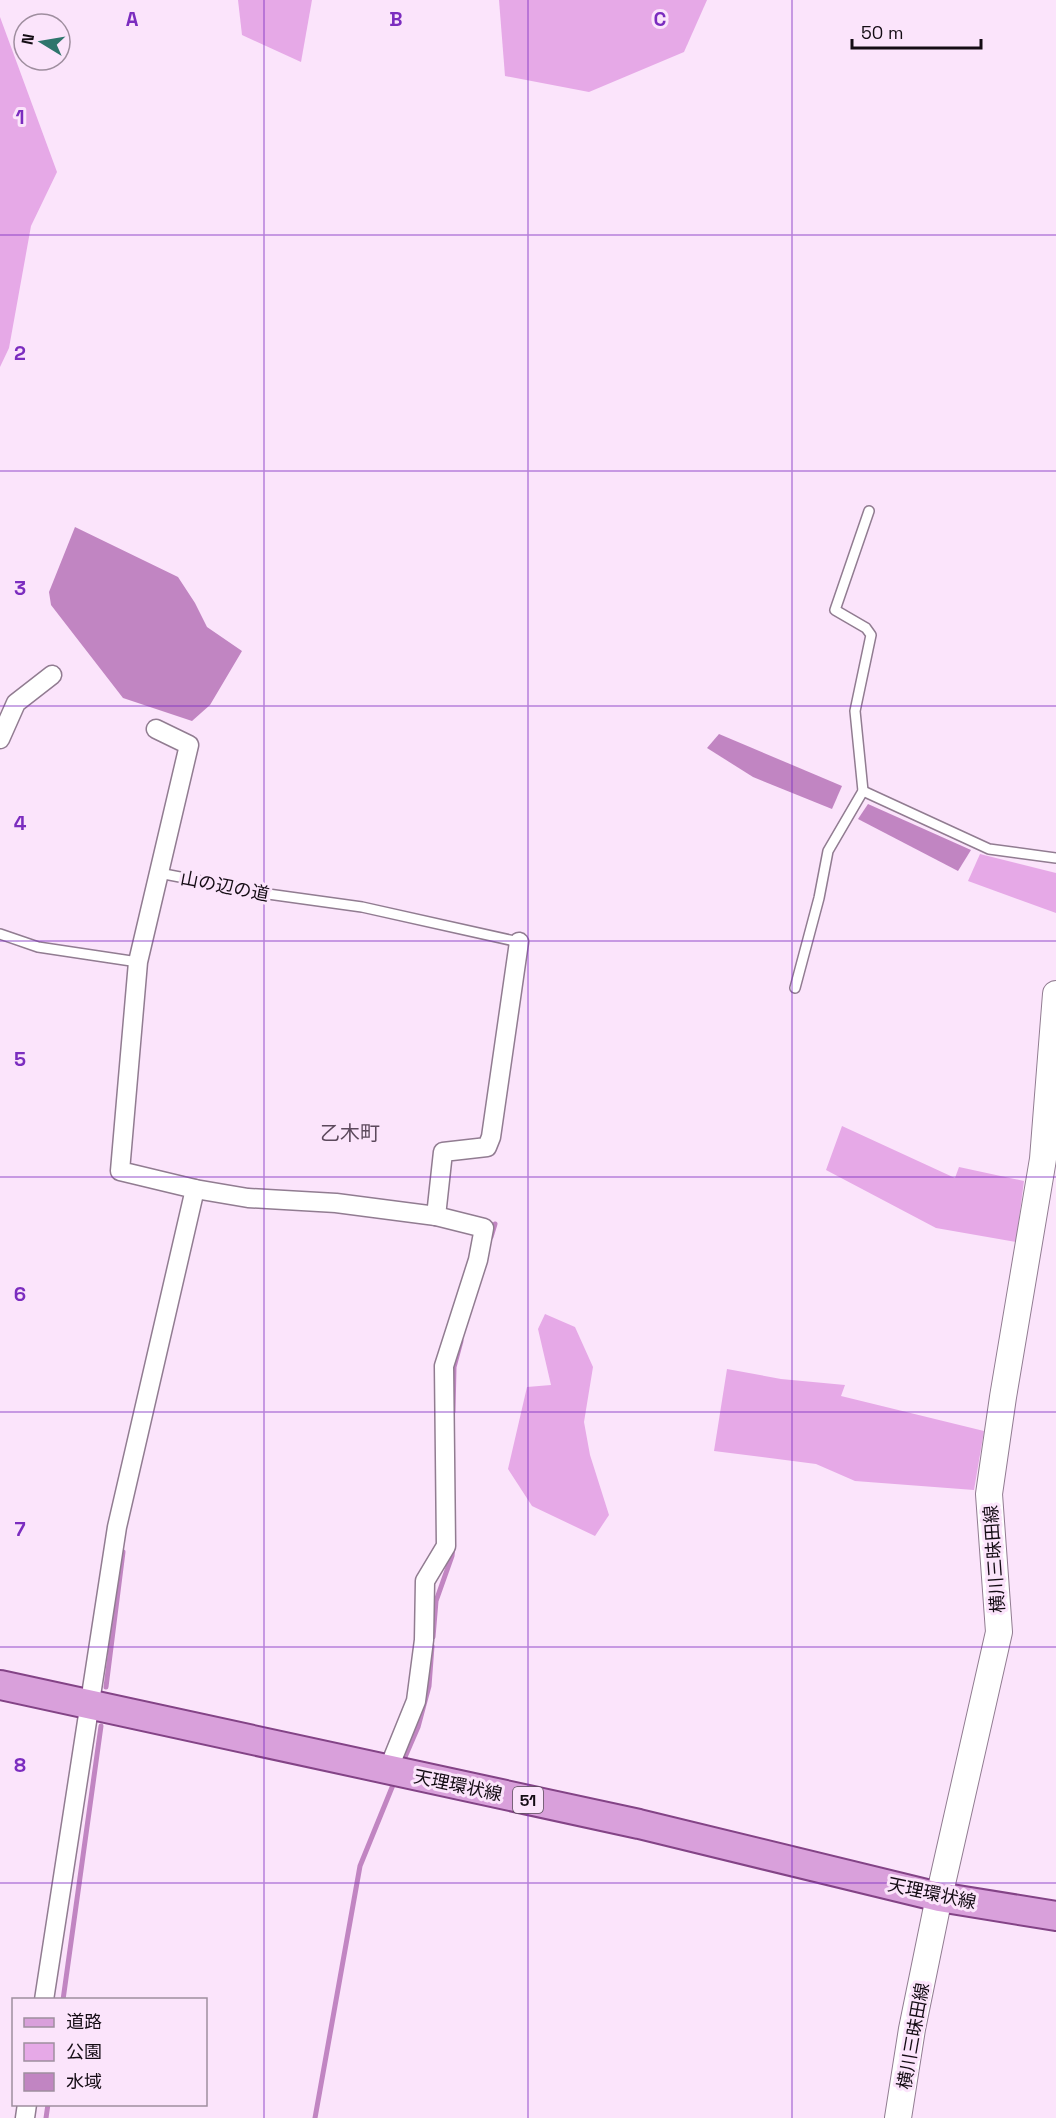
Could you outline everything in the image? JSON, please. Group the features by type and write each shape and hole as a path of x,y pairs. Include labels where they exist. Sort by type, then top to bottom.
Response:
{"main road":[{"name":"横川三昧田線","path":"898,2118 912,2030 939,1897 999,1632 989,1494 1043,1160 1056,994"},
{"name":"天理環状線","path":"0,1685 639,1824 939,1897 1056,1916"}],"street":[{"path":"0,739 16,704 52,675"},
{"path":"156,729 189,745 159,873"},
{"name":"山の辺の道","path":"159,873 138,962 120,1171 195,1189"},
{"path":"436,1216 443,1152 488,1147 519,942"},
{"path":"44,1998 117,1527 195,1189 248,1198 336,1203 436,1216 484,1228 478,1260 444,1366 446,1546 425,1581 424,1640 416,1701 387,1770"}],"lane":[{"path":"795,988 819,898 828,850 863,791 855,711 871,635 866,628 835,610 869,511"},
{"path":"863,791 989,849 1056,858"},
{"name":"山の辺の道","path":"159,873 268,894 362,907 519,942"},
{"path":"0,934 38,947 138,962"}],"green space":[{"path":"238,0 312,0 301,62 242,35"},
{"path":"499,0 707,0 684,52 589,92 505,76"},
{"path":"0,17 12,50 12,72 20,72 57,172 31,226 9,348 0,367"},
{"path":"980,854 1056,873 1056,913 968,881"},
{"path":"842,1126 955,1178 959,1167 1024,1181 1016,1242 936,1228 826,1170"},
{"path":"545,1314 575,1327 593,1367 584,1422 590,1455 609,1515 595,1536 532,1506 508,1469 527,1387 551,1385 538,1329"},
{"path":"727,1369 781,1379 845,1385 841,1396 984,1431 974,1490 855,1481 816,1464 714,1451"}],"water":[{"path":"75,527 178,577 207,627 242,651 210,705 192,721 123,698 51,605 49,592"},
{"path":"719,734 842,786 832,809 753,777 707,748"},
{"path":"868,804 971,850 958,871 858,819"}],"waterway":[{"path":"491,1237 495,1224"},
{"path":"453,1412 454,1367 461,1341"},
{"path":"433,1637 436,1601 453,1547"},
{"path":"106,1687 123,1552"},
{"path":"402,1764 418,1727 429,1686 432,1646"},
{"path":"63,1998 101,1726"},
{"path":"315,2118 360,1866 395,1780"},
{"path":"46,2118 48,2106"}],"district":[{"name":"乙木町","path":"350,1133"}]}
